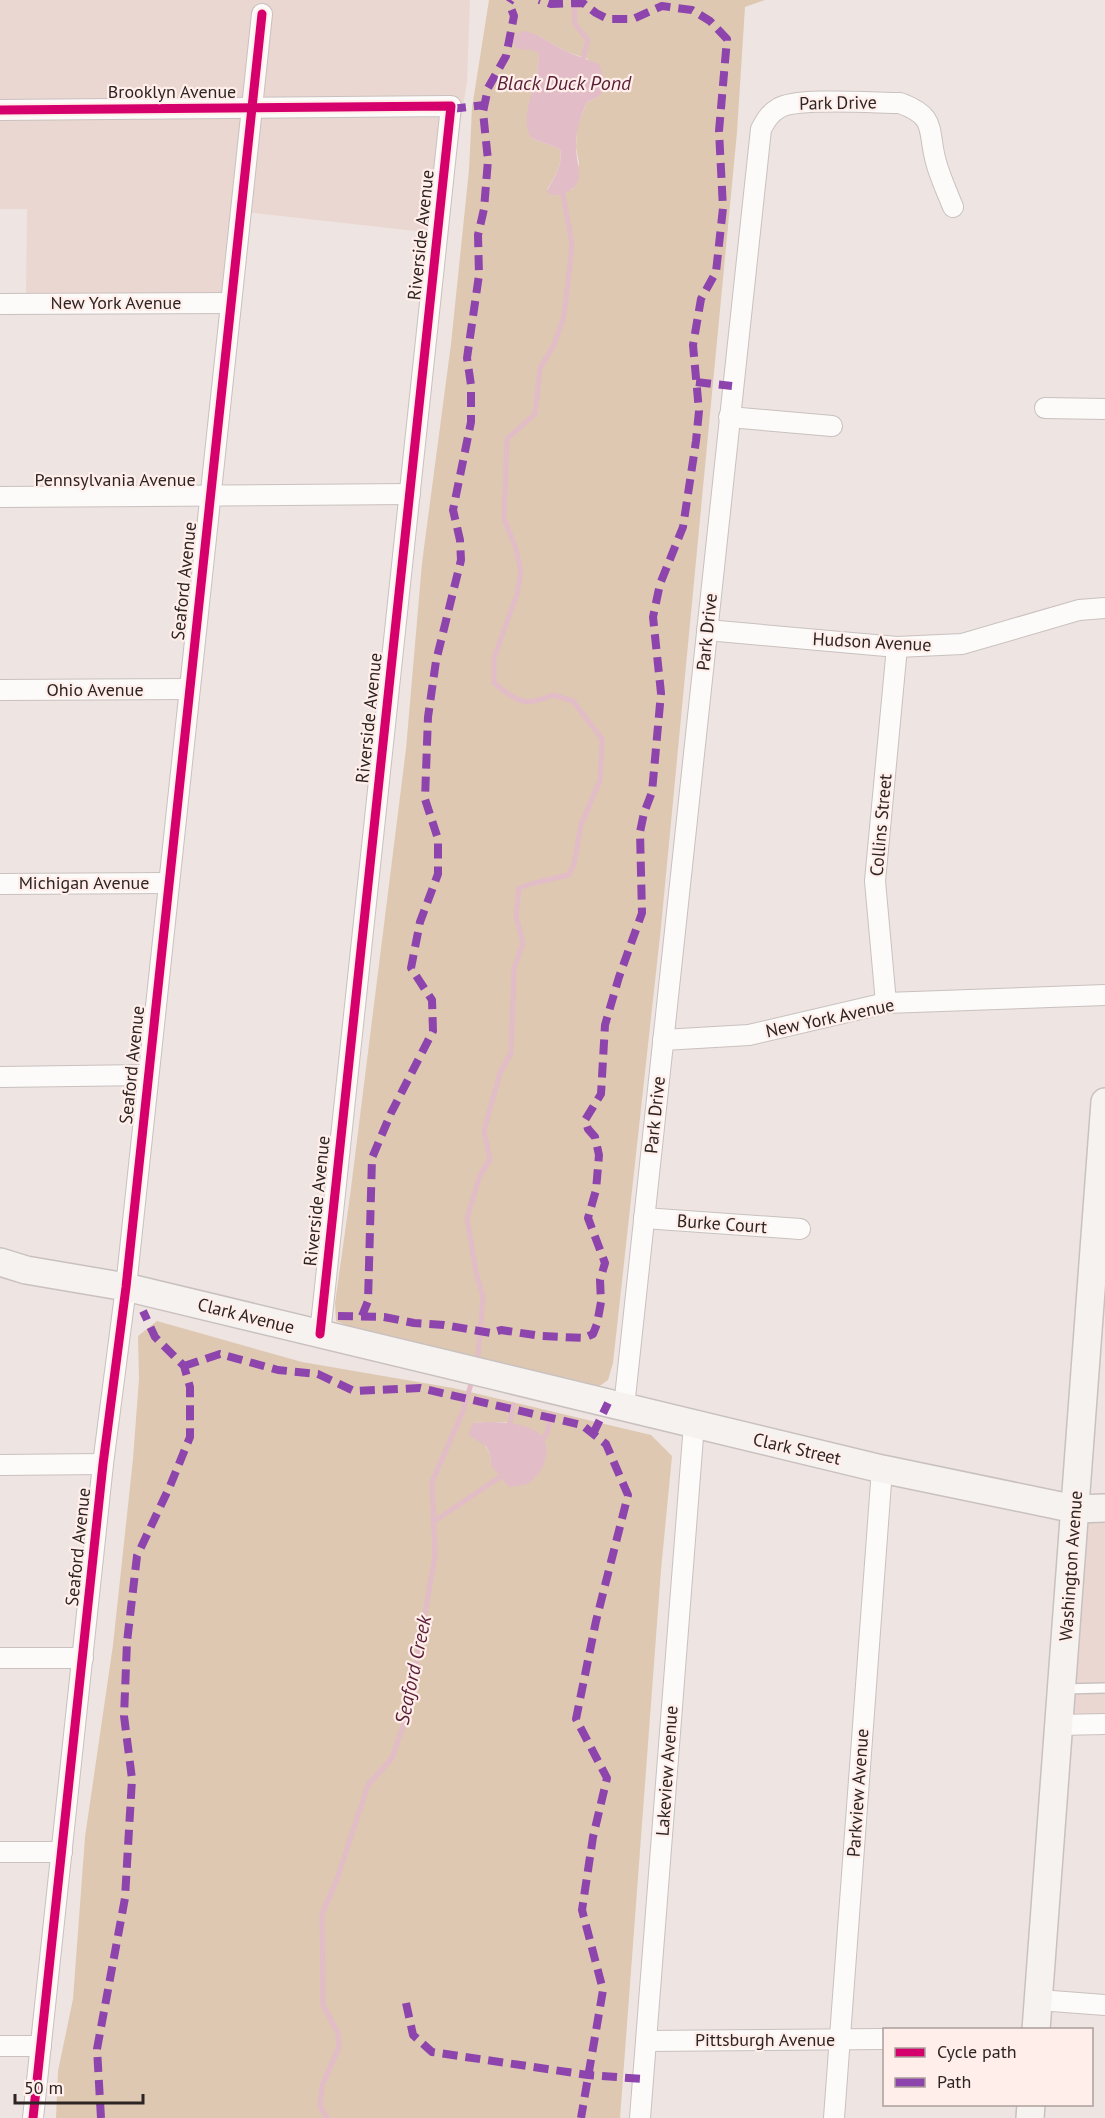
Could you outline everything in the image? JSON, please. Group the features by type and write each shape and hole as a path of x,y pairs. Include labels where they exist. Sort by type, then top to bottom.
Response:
{"street":[{"name":"Seaford Avenue","path":"33,2118 103,1464 126,1287 262,7"},
{"name":"Park Drive","path":"624,1407 761,129 769,116 780,106 797,102 900,103 916,109 927,120 932,133 935,162 952,207"},
{"name":"Brooklyn Avenue","path":"0,110 451,106"},
{"name":"Riverside Avenue","path":"320,1334 451,106"},
{"name":"New York Avenue","path":"0,304 231,303"},
{"path":"1045,408 1105,410"},
{"path":"729,417 832,426"},
{"name":"Pennsylvania Avenue","path":"0,497 410,494"},
{"name":"Hudson Avenue","path":"707,630 897,647 962,644 1079,610 1105,608"},
{"name":"Collins Street","path":"886,1003 875,881 897,647"},
{"name":"Ohio Avenue","path":"0,690 189,689"},
{"name":"Michigan Avenue","path":"0,884 169,883"},
{"name":"New York Avenue","path":"663,1040 749,1035 886,1003 1105,995"},
{"path":"0,1077 147,1075"},
{"name":"Washington Avenue","path":"1036,2028 1058,1725 1102,1188 1105,1102"},
{"name":"Burke Court","path":"644,1218 800,1229"},
{"name":"Clark Avenue","path":"0,1262 13,1270 126,1287 492,1375"},
{"name":"Clark Street","path":"492,1375 882,1469 1075,1509 1105,1508"},
{"name":"Lakeview Avenue","path":"640,2118 694,1424"},
{"path":"0,1465 103,1464"},
{"name":"Parkview Avenue","path":"834,2118 882,1469"},
{"path":"0,1658 82,1658"},
{"path":"1058,1725 1105,1724"},
{"path":"0,1852 62,1852"},
{"path":"1039,2000 1105,2005"},
{"name":"Pittsburgh Avenue","path":"646,2041 883,2039"},
{"path":"0,2046 41,2046"}],"lane":[{"path":"1062,1689 1105,1688"}],"shaded area":[{"path":"0,0 470,0 467,82 442,234 236,211 231,296 26,294 27,209 0,209"},
{"path":"489,0 765,0 745,7 737,132 661,927 613,1363 608,1380 598,1387 353,1328 336,1321 335,1303 406,749 422,563 451,344 469,170 472,108","holes":["539,36 567,52 588,59 598,97 587,102 577,127 576,147 579,163 573,189 553,196 547,190 559,166 561,155 560,149 531,138 532,89 537,75 539,55 536,50 531,49"]},
{"path":"157,1321 302,1362 453,1388 651,1435 672,1456 661,1570 620,2118 56,2118 58,2071 73,1999 85,1837 113,1645 133,1459 139,1379 138,1336","holes":["507,1422 491,1465 490,1454 473,1423"]},
{"path":"1105,1512 1105,1720 1062,1721 1079,1513"}],"water":[{"name":"Black Duck Pond","path":"525,31 567,52 599,64 607,88 598,97 587,102 579,123 576,144 579,170 577,184 565,193 553,196 547,191 559,166 560,149 531,138 528,130 528,106 537,74 539,55 532,50 519,49 512,42 518,33"},
{"path":"473,1423 521,1425 540,1434 545,1442 546,1452 543,1466 528,1484 509,1487 491,1465 490,1454 486,1446 468,1435"}],"waterway":[{"name":"Seaford Creek","path":"574,0 575,24 588,40 583,58 579,63"},
{"name":"Seaford Creek","path":"478,1357 483,1297 476,1272 467,1218 480,1175 490,1160 484,1131 500,1073 511,1053 514,969 523,942 516,916 519,888 569,875 574,864 581,825 600,780 602,739 573,701 553,695 534,701 521,701 494,683 494,658 517,594 521,572 516,549 504,518 507,439 535,414 540,368 554,345 563,319 572,245 564,189"},
{"name":"Seaford Creek","path":"327,2118 320,2106 322,2086 339,2047 338,2033 323,2005 322,1914 337,1879 368,1785 392,1758 408,1711 435,1556 432,1482 463,1411 471,1384"},
{"path":"511,1429 513,1405"},
{"path":"539,1442 547,1433 551,1414"},
{"path":"433,1522 506,1473"}],"marked path":[{"path":"362,1316 368,1301 372,1158 391,1113 433,1031 432,1000 411,968 420,922 438,874 438,839 425,799 428,717 436,661 461,560 460,540 453,510 471,422 471,385 467,358 479,275 478,235 484,209 488,160 483,112 488,88 506,56 514,16 509,3 511,0"},
{"path":"338,1316 384,1317 491,1333 501,1330 541,1336 584,1338 593,1334 601,1302 600,1280 605,1263 588,1218 596,1190 599,1155 595,1137 588,1129 585,1120 601,1094 605,1025 642,913 640,832 652,792 661,693 653,617 660,584 683,527 696,441 699,411 693,345 701,299 716,272 723,208 719,131 727,39 710,21 692,10 662,6 633,19 608,19 583,3 551,4 539,0"},
{"path":"451,109 484,105"},
{"path":"696,382 732,386"},
{"path":"101,2118 97,2049 125,1898 132,1779 124,1716 127,1642 137,1556 190,1437 190,1387 184,1366 155,1337 143,1311"},
{"path":"184,1366 220,1354 278,1370 318,1374 354,1391 420,1388 582,1425 606,1444 628,1495 596,1621 576,1719 607,1778 593,1837 582,1910 603,1990 581,2118"},
{"path":"593,1434 608,1403"},
{"path":"406,2003 413,2035 432,2052 588,2075 643,2079"}],"cycle path":[{"path":"33,2118 103,1464 126,1287 262,14"},
{"path":"0,110 451,106 320,1334"}]}
